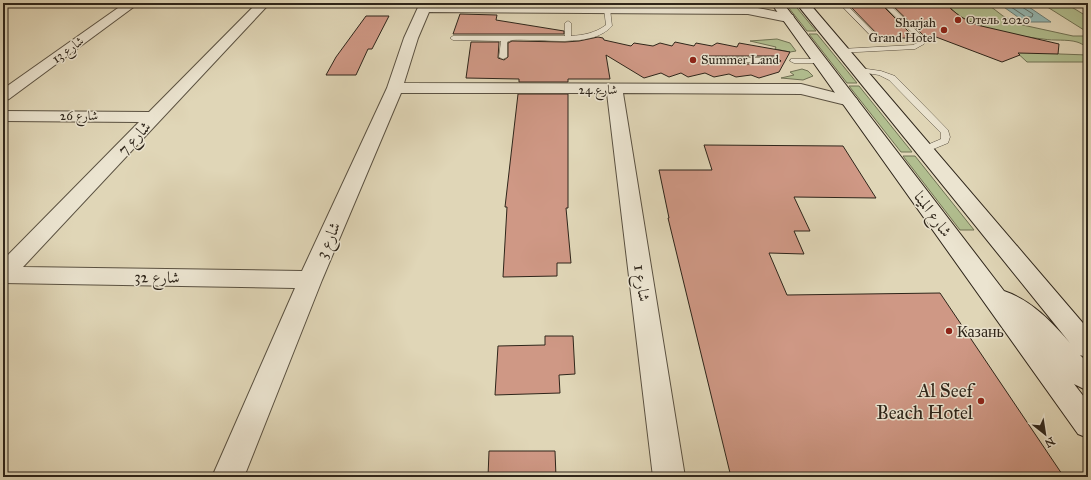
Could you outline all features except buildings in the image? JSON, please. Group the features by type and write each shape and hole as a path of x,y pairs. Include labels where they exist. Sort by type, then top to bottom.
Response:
{"street":[{"name":"شارع 13","path":"3,96 133,3"},
{"name":"شارع 7","path":"5,271 264,3"},
{"name":"شارع المينا","path":"802,3 1088,347"},
{"path":"425,6 748,10 780,8"},
{"name":"شارع 3","path":"228,477 310,280 395,88 411,38 425,6"},
{"name":"شارع المينا","path":"780,8 1088,425"},
{"path":"748,10 780,8"},
{"name":"شارع 24","path":"801,89 834,80"},
{"name":"شارع 24","path":"395,88 615,90 801,89 850,101"},
{"name":"شارع 1","path":"615,90 669,477"},
{"name":"شارع 26","path":"3,116 154,117"},
{"name":"شارع 32","path":"5,271 310,280"},
{"path":"992,295 1015,308 1035,323 1071,366 1088,379"}],"lane":[{"path":"842,3 876,38"},
{"path":"841,51 915,47 922,44 922,39 884,3"},
{"path":"453,38 507,39 515,37 589,36 606,29 609,26 607,9"},
{"path":"568,23 568,37"},
{"path":"503,57 504,41 507,39"},
{"path":"707,60 776,60"},
{"path":"794,61 820,61"},
{"path":"856,69 881,73 892,78 945,132 945,141 923,150"}],"green space":[{"path":"785,3 793,3 816,31 807,31"},
{"path":"947,3 974,3 990,6 1003,16 1018,24 1073,36 1088,36 1088,48 1073,41 1032,38 1005,33 977,25 954,12"},
{"path":"1041,3 1065,3 1088,17 1088,30 1084,30"},
{"path":"809,34 817,34 857,83 847,83"},
{"path":"777,39 790,43 796,51 790,52 775,49 776,47 750,41"},
{"path":"1012,48 1060,54 1088,55 1088,62 1027,62"},
{"path":"802,69 808,71 813,76 803,80 781,78 794,75 790,72"},
{"path":"849,86 859,86 912,152 901,152"},
{"path":"903,156 915,156 974,230 960,230"}],"water":[{"path":"998,3 1023,3 1051,22 1025,22"}],"place":[{"name":"Отель 2020","path":"958,20"},
{"name":"Sharjah Grand Hotel","path":"944,30"},
{"name":"Summer Land","path":"693,60"},
{"name":"Казань","path":"949,331"},
{"name":"Al Seef Beach Hotel","path":"981,401"}]}
